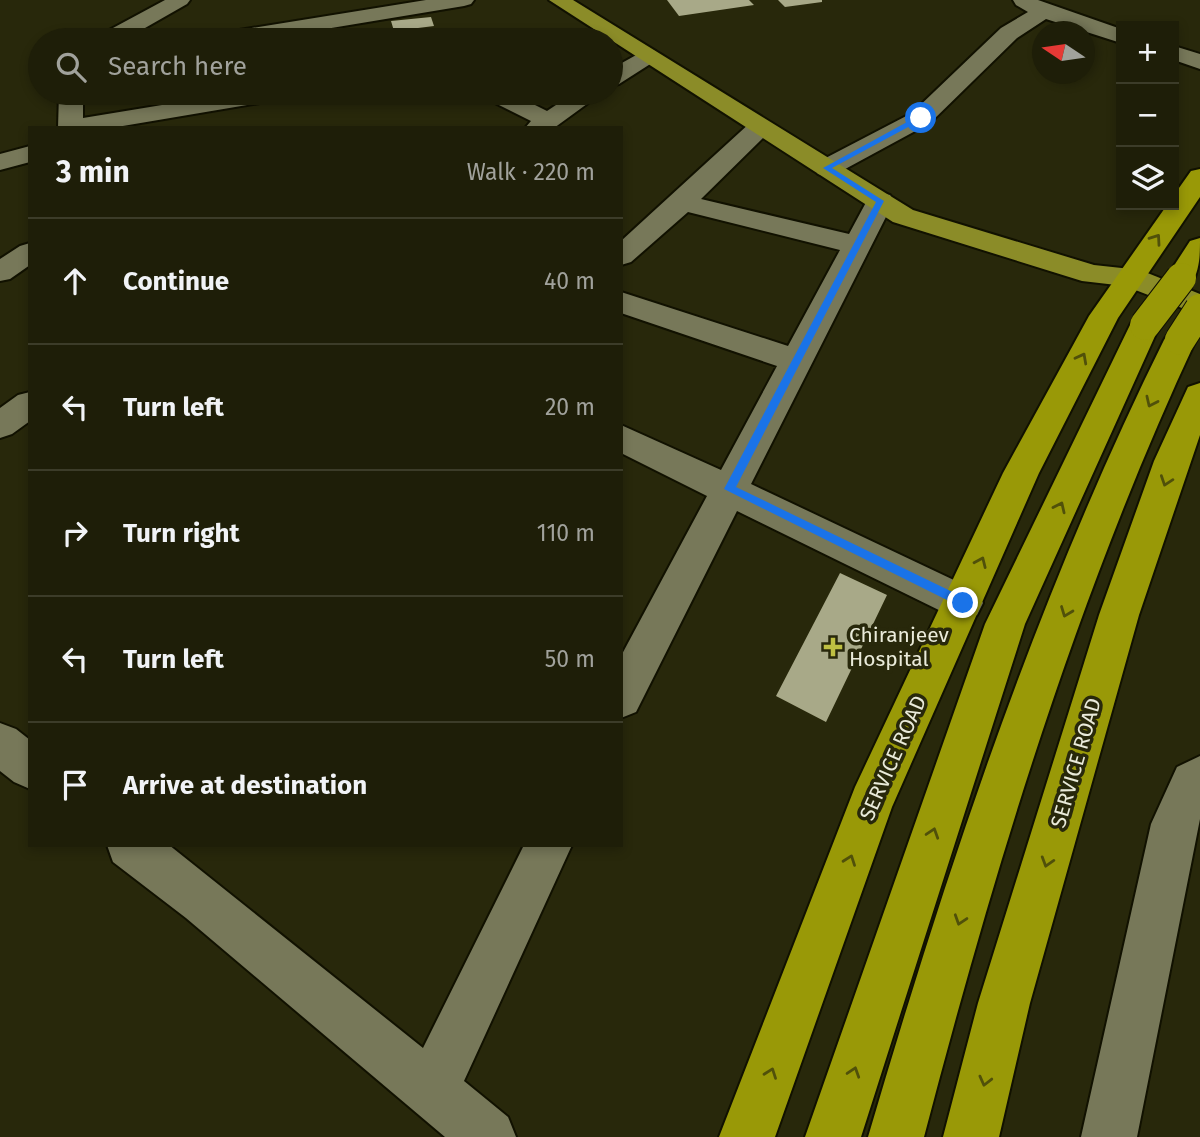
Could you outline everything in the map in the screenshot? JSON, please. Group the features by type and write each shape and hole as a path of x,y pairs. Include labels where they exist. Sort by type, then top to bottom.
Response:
{"highway":[{"name":"SERVICE ROAD","path":"747,1137 871,803 1021,473 1104,316 1158,307 1200,177"},
{"path":"833,1137 1005,624 1158,307 1181,278 1200,247"},
{"path":"896,1137 929,1017 1037,687 1116,477 1158,307"},
{"name":"SERVICE ROAD","path":"971,1137 1004,1003 1119,615 1172,461 1200,395"}],"main road":[{"path":"559,0 598,28"},
{"path":"623,44 647,56 903,216 1158,307"}],"street":[{"path":"344,28 385,24 420,4 464,0"},
{"path":"1021,0 1044,11 1116,34"},
{"path":"139,3 172,5"},
{"path":"130,28 172,5"},
{"path":"827,168 921,118 1009,33 1044,11"},
{"path":"1179,55 1200,62"},
{"path":"623,71 647,56"},
{"path":"71,105 71,126"},
{"path":"77,126 204,105"},
{"path":"512,105 542,124 571,105"},
{"path":"623,254 760,127"},
{"path":"0,162 28,155"},
{"path":"623,694 880,201"},
{"path":"681,202 857,245"},
{"path":"0,272 28,253"},
{"path":"623,303 797,360"},
{"path":"0,425 28,405"},
{"path":"623,439 963,603"},
{"path":"0,744 28,765"},
{"path":"1109,1137 1174,824 1193,783 1200,778"},
{"path":"133,847 203,901 488,1137"},
{"path":"431,1091 548,847"}],"building":[{"path":"667,0 749,0 754,5 679,16"},
{"path":"778,0 822,0 822,2 785,7"},
{"path":"431,17 434,26 393,28 391,21"},
{"path":"840,573 887,595 826,722 776,696"}],"place":[{"name":"Chiranjeev Hospital","path":"833,647"}],"route":[{"path":"921,118 827,168 880,201 730,489 963,603"}]}
